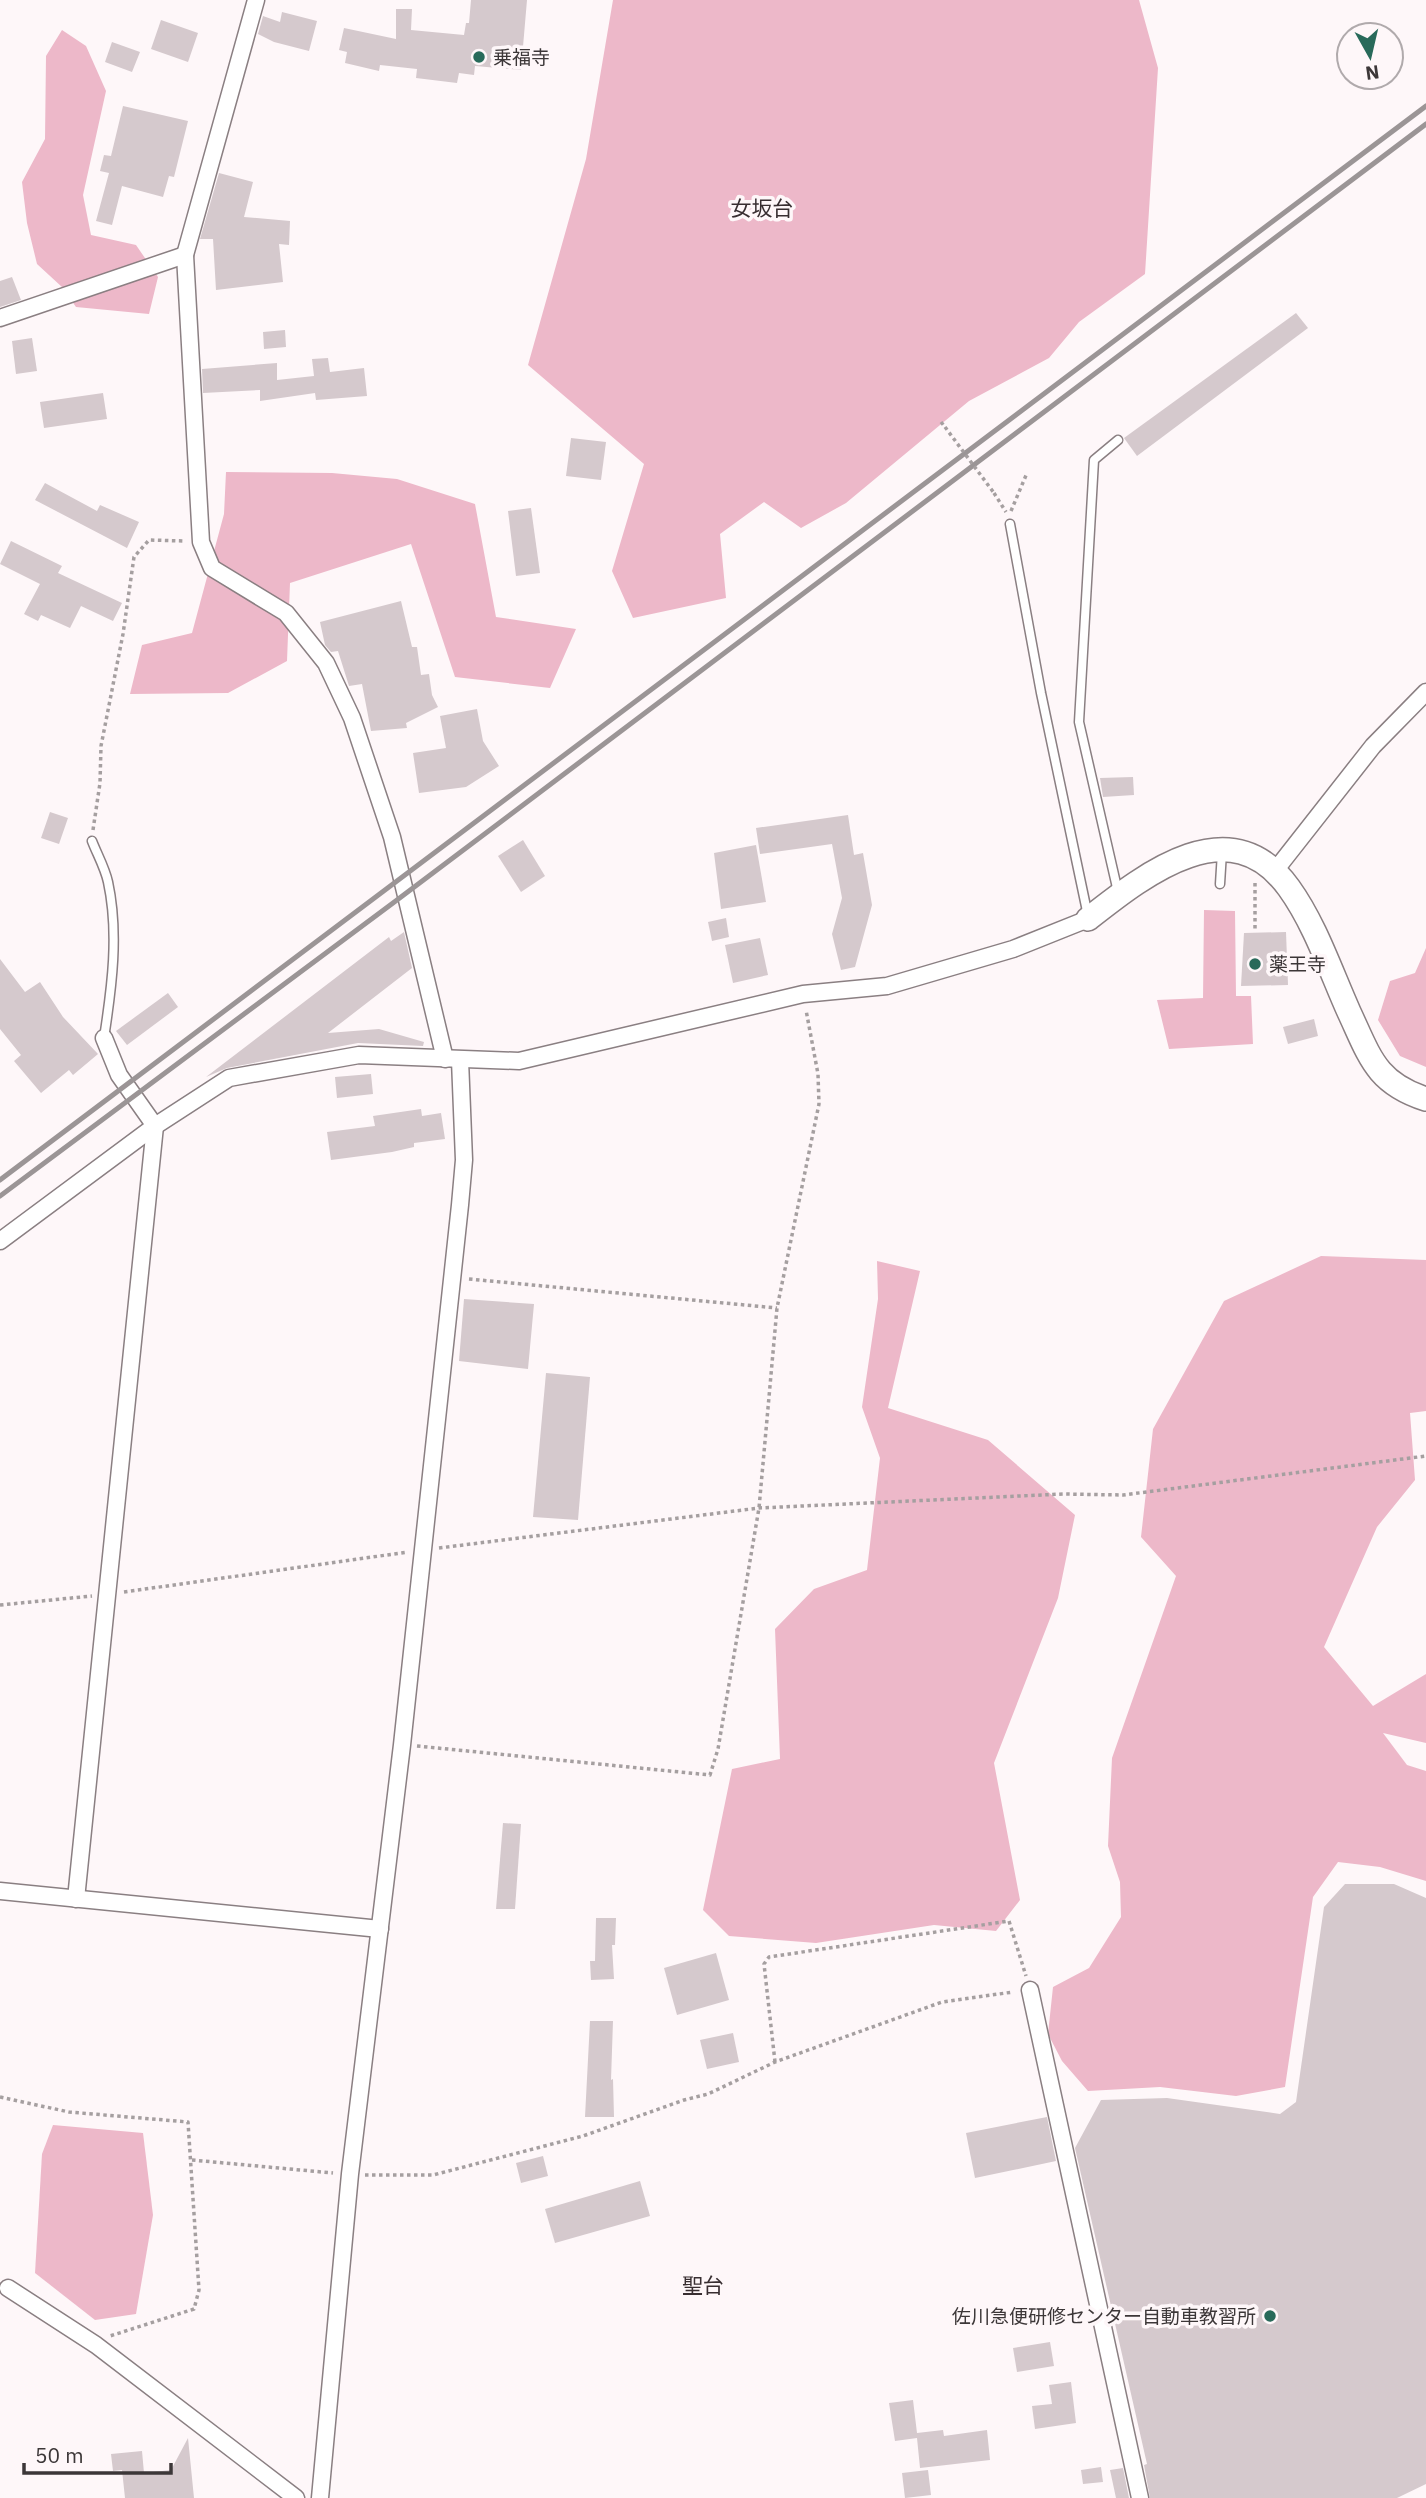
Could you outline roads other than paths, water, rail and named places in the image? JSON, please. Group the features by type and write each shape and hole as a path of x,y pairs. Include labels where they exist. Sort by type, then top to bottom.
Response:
{"street":[{"path":"256,0 185,256 201,542 212,568 286,613 326,663 347,707 392,837 452,1059 464,1160 402,1745 350,2174 320,2498"},
{"path":"0,318 185,256"},
{"path":"1264,878 1373,747 1426,692"},
{"path":"0,1241 155,1126 229,1078 359,1055 519,1061 803,994 887,986 1013,949 1088,919 1167,864 1195,852 1223,849 1251,856 1264,878 1297,900 1381,1074 1399,1090 1426,1099"},
{"path":"76,1899 155,1126 119,1075 104,1038"},
{"path":"0,1891 380,1929"},
{"path":"1030,1990 1140,2498"},
{"path":"8,2288 96,2345 296,2498"}],"lane":[{"path":"1118,440 1094,460 1079,722 1119,895"},
{"path":"1008,516 1088,919"},
{"path":"92,841 108,880 113,921 114,961 104,1038"},
{"path":"1220,884 1223,849"}],"railway":[{"path":"0,1180 1426,106"},
{"path":"0,1196 1426,124"}],"place":[{"name":"乗福寺","path":"479,57"},
{"name":"薬王寺","path":"1255,964"},
{"name":"佐川急便研修センター自動車教習所","path":"1270,2316"}],"district":[{"name":"女坂台","path":"762,209"},
{"name":"聖台","path":"703,2286"}]}
